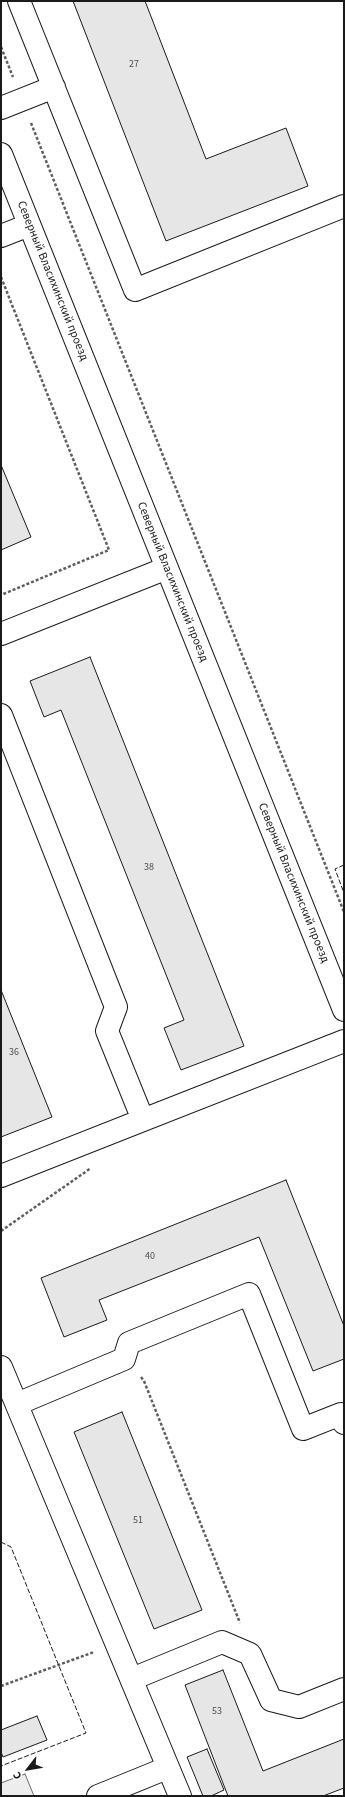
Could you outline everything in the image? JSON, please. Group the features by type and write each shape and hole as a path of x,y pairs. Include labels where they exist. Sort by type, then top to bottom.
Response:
{"street":[{"path":"19,1 135,290 344,206"},
{"path":"1,108 54,87"},
{"name":"Северный Власихинский проезд","path":"1,154 167,568 340,986 344,1010"},
{"path":"1,236 29,225"},
{"path":"1,634 167,568"},
{"path":"1,715 116,1007 107,1031 143,1120"},
{"path":"1,1176 344,1041"},
{"path":"17,1404 124,1359 129,1343 249,1294 303,1429 343,1417"},
{"path":"1,1367 117,1643 167,1768 180,1796"},
{"path":"132,1680 222,1642 250,1654 271,1700 299,1707 344,1689"},
{"path":"98,1796 167,1768"}],"path":[{"path":"1,47 344,912"},
{"path":"1,277 110,550 1,595"},
{"path":"1,1231 91,1167"},
{"path":"124,1359 144,1381 241,1626 235,1648"},
{"path":"1,1686 117,1643"}],"shaded area":[{"path":"25,1774 34,1796 1,1796 1,1783"}],"building":[{"path":"73,1 145,1 206,159 286,128 308,186 166,241"},
{"path":"1,465 31,537 1,550"},
{"path":"90,657 244,1046 181,1070 164,1028 184,1020 61,710 44,717 30,681"},
{"path":"1,990 52,1117 1,1137"},
{"path":"286,1180 344,1326 344,1359 313,1371 259,1237 99,1300 107,1320 64,1337 41,1278"},
{"path":"122,1412 202,1610 154,1629 74,1432"},
{"path":"223,1670 263,1771 344,1739 344,1788 323,1796 228,1796 185,1685"},
{"path":"37,1716 47,1740 3,1757 1,1752 1,1730"},
{"path":"207,1749 224,1790 211,1796 203,1796 187,1757"}],"fence":[{"path":"344,865 335,869 344,893"},
{"path":"1,1542 11,1547 86,1733 1,1766"}]}
